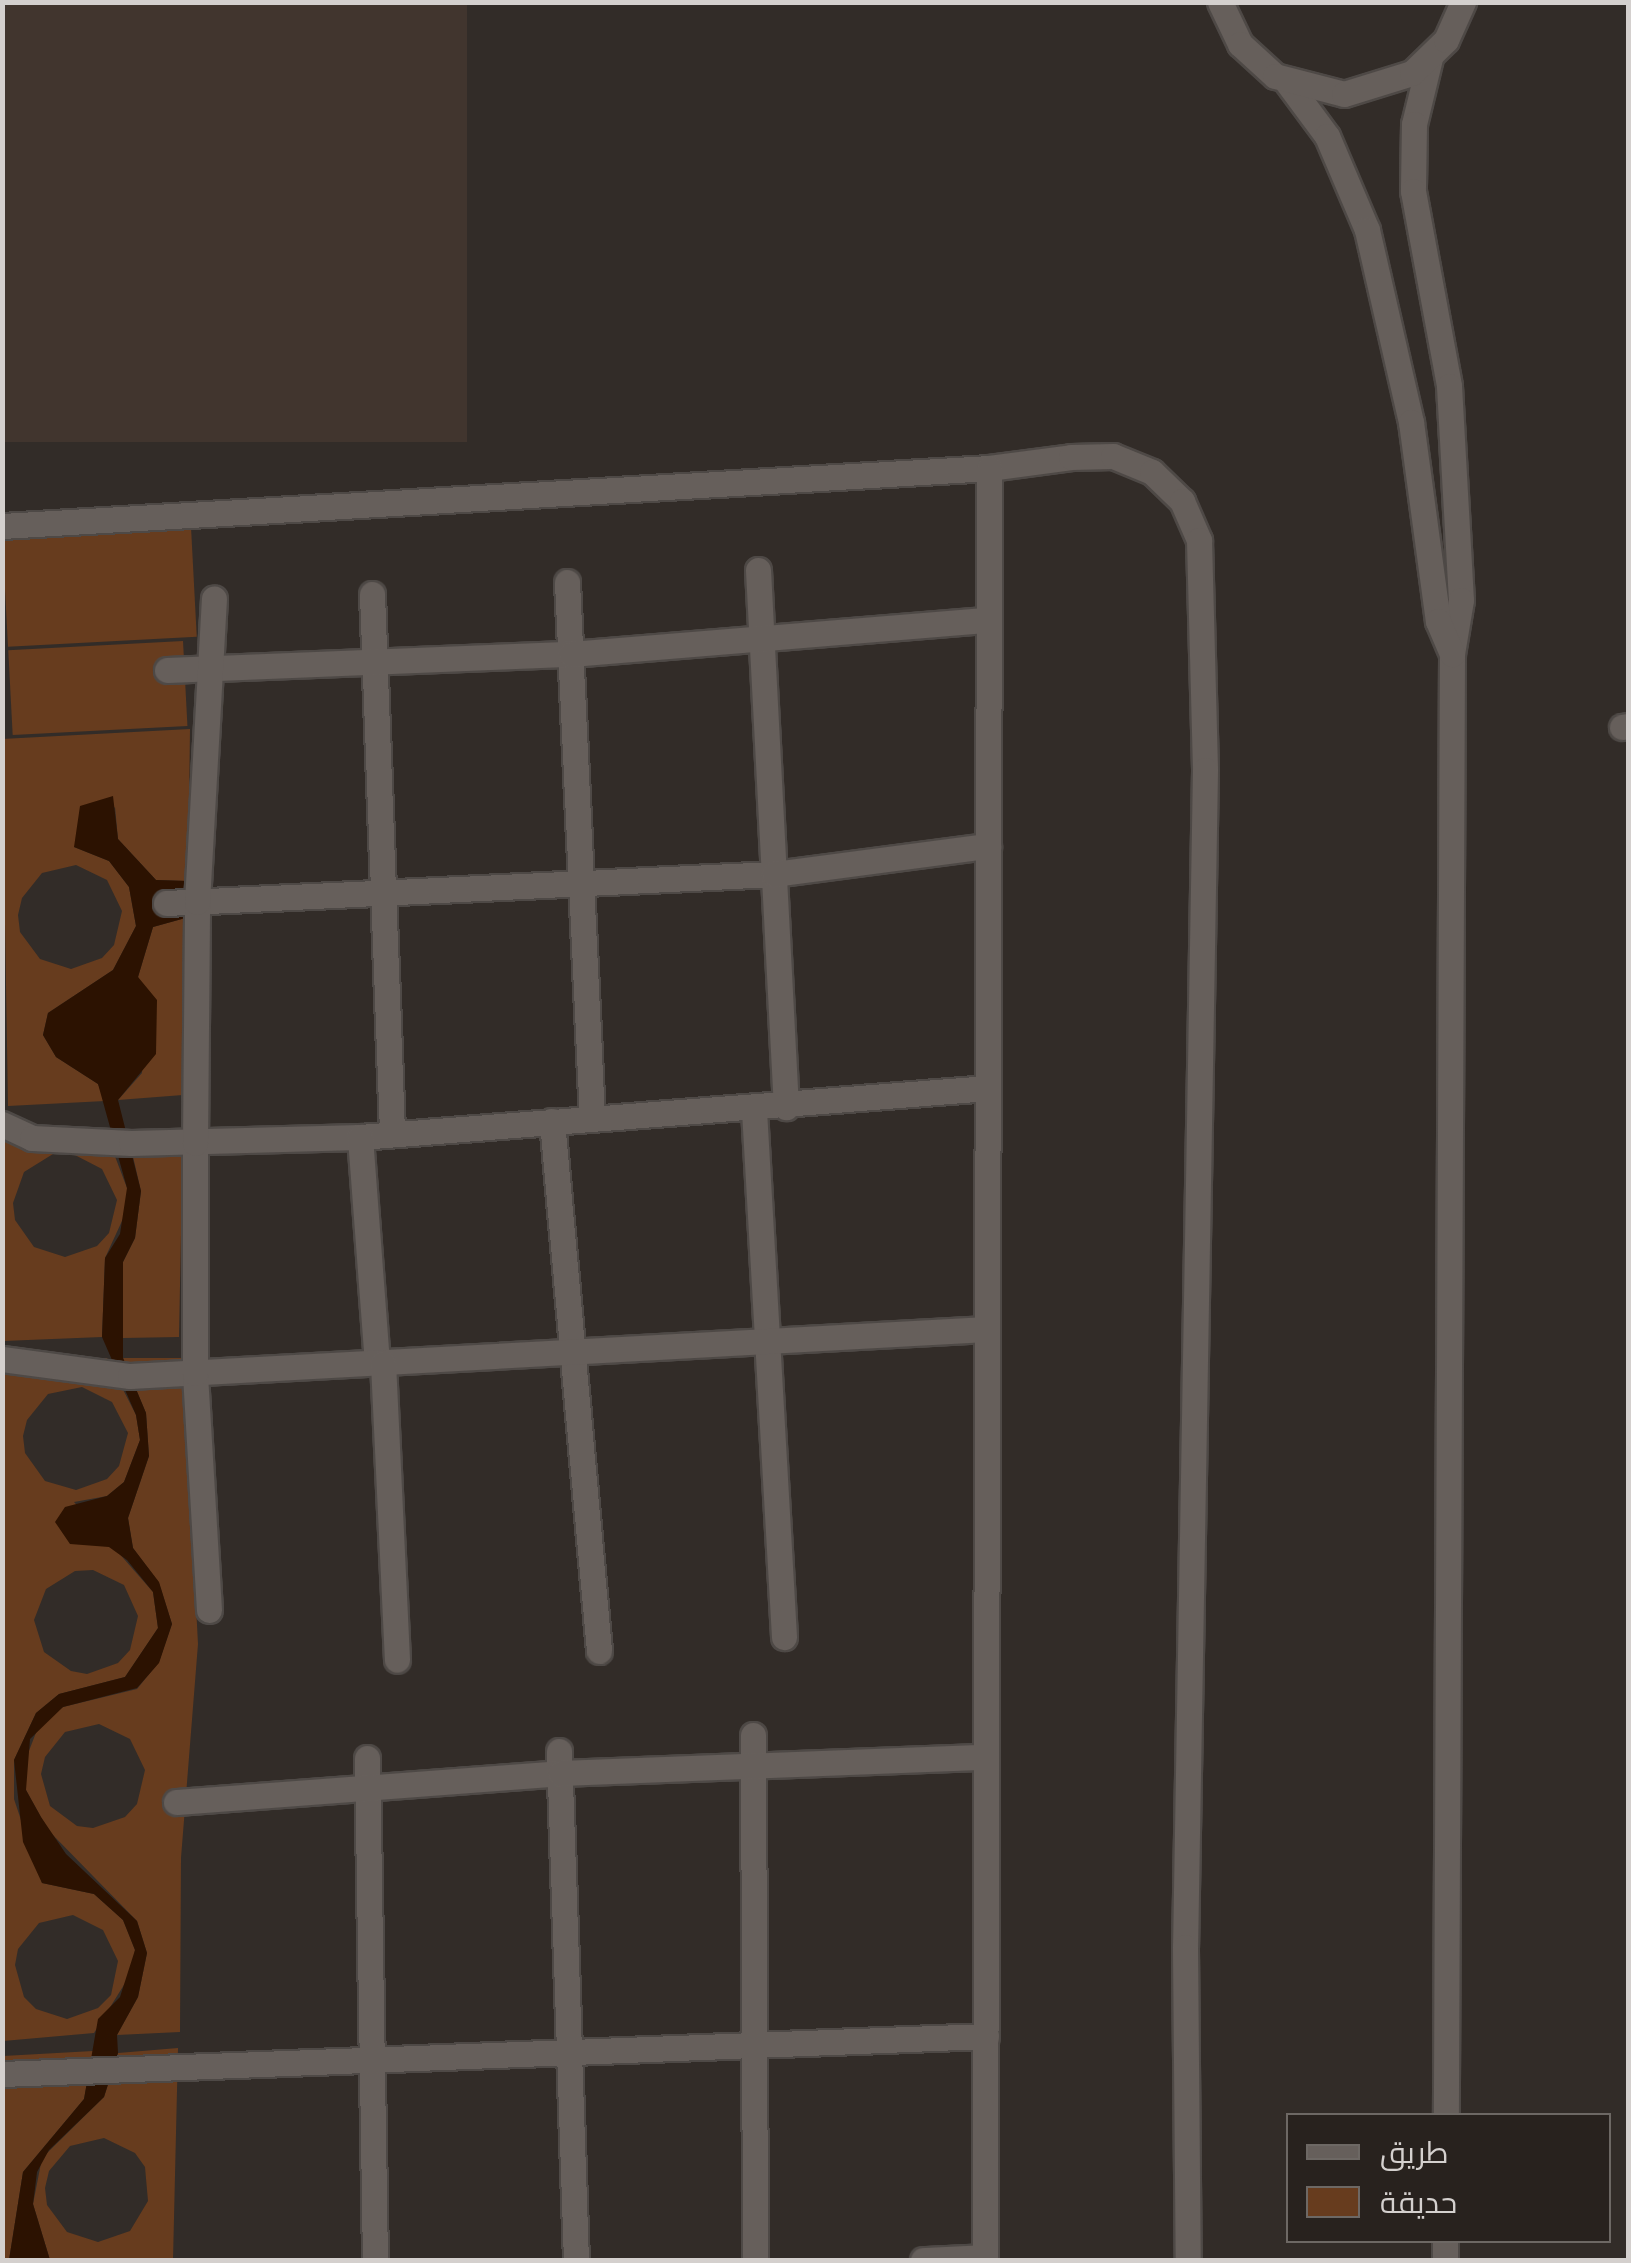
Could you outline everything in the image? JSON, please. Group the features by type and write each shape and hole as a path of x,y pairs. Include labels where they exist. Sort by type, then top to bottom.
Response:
{"street":[{"path":"1220,2 1240,44 1287,82 1336,151 1367,230 1411,422 1438,620 1452,654"},
{"path":"1446,2113 1452,654 1461,600 1456,451 1413,191 1414,124 1430,58 1462,2"},
{"path":"1287,82 1320,93 1368,92 1430,58"},
{"path":"2,526 989,468 1113,456 1152,472 1182,501 1199,540 1205,770 1185,1947 1188,2260"},
{"path":"923,2260 985,2259 989,468"},
{"path":"758,570 786,1107"},
{"path":"567,582 592,1118"},
{"path":"372,594 392,1132"},
{"path":"209,1610 195,1373 195,1142 197,902 214,598"},
{"path":"167,670 375,658 571,654 762,642 988,620"},
{"path":"166,903 582,887 774,874 988,846"},
{"path":"2,1124 54,1140 131,1143 360,1137 592,1118 754,1110 988,1088"},
{"path":"754,1110 784,1636"},
{"path":"552,1122 598,1651"},
{"path":"360,1137 380,1363 397,1660"},
{"path":"2,1359 130,1376 987,1329"},
{"path":"754,1736 755,2260"},
{"path":"176,1802 368,1788 559,1762 754,1764 986,1757"},
{"path":"368,1758 375,2260"},
{"path":"559,1762 576,2260"},
{"path":"2,2074 986,2036"}],"shaded area":[{"path":"2,3 467,3 467,442 2,442"},
{"path":"113,796 118,839 156,880 188,881 189,917 153,927 138,977 157,1000 156,1054 118,1100 141,1191 135,1238 123,1262 123,1358 146,1413 149,1456 128,1518 133,1548 159,1582 172,1624 159,1663 137,1688 63,1707 30,1739 26,1790 66,1854 137,1921 147,1953 138,1997 117,2035 118,2053 104,2097 49,2150 37,2172 33,2204 50,2260 9,2260 23,2172 84,2099 98,2019 120,1997 135,1950 123,1920 94,1894 42,1883 23,1842 14,1760 36,1713 59,1694 125,1677 158,1628 153,1592 127,1560 109,1547 70,1544 55,1522 65,1507 107,1496 124,1482 140,1440 136,1415 102,1337 105,1258 120,1234 127,1188 98,1084 56,1057 43,1035 48,1013 113,970 136,926 129,887 109,861 74,847 80,806"}],"green space":[{"path":"191,527 197,637 8,647 2,537"},
{"path":"183,641 187,726 13,735 8,650"},
{"path":"190,729 188,881 156,880 118,839 115,807 74,847 109,861 129,887 136,926 113,970 48,1013 43,1035 56,1057 98,1084 105,1101 8,1106 2,739","holes":["76,865 107,880 122,911 114,945 102,958 71,969 40,959 20,932 18,915 22,898 42,873"]},
{"path":"189,917 183,1095 118,1100 142,1073 145,992 138,977 153,927"},
{"path":"105,1130 127,1188 127,1210 105,1258 102,1337 3,1341 2,1132","holes":["71,1153 102,1169 117,1200 109,1233 97,1246 65,1257 34,1247 15,1220 13,1203 24,1172 53,1154"]},
{"path":"127,1131 183,1133 179,1337 123,1338 123,1262 135,1238 141,1191"},
{"path":"107,1358 136,1415 140,1440 124,1482 107,1496 74,1502 153,1592 158,1628 125,1677 59,1694 36,1713 14,1760 14,1799 42,1883 94,1894 123,1920 135,1950 132,1972 94,2033 3,2041 2,1361","holes":["82,1387 112,1402 128,1433 119,1466 107,1479 76,1490 45,1481 25,1453 23,1436 27,1420 48,1394","93,1570 124,1585 138,1616 130,1650 118,1663 87,1674 71,1671 44,1652 34,1620 46,1589 75,1571","73,1915 103,1930 118,1961 111,1995 98,2008 67,2019 36,2009 24,1997 15,1965 18,1949 39,1923"]},
{"path":"123,1358 183,1358 198,1644 181,1858 180,2032 117,2035 138,1997 147,1953 137,1921 48,1830 26,1790 25,1761 39,1725 63,1707 137,1689 159,1662 172,1624 159,1583 133,1548 128,1518 149,1456 146,1413","holes":["99,1724 130,1739 145,1770 137,1804 125,1817 93,1828 77,1826 50,1806 41,1774 45,1757 65,1732"]},
{"path":"178,2048 173,2260 50,2260 33,2204 42,2158 104,2097 118,2053","holes":["104,2138 135,2153 145,2167 148,2201 130,2231 98,2242 67,2232 47,2205 45,2188 49,2171 70,2146"]},
{"path":"93,2051 84,2099 23,2172 9,2260 3,2260 3,2056"}]}
